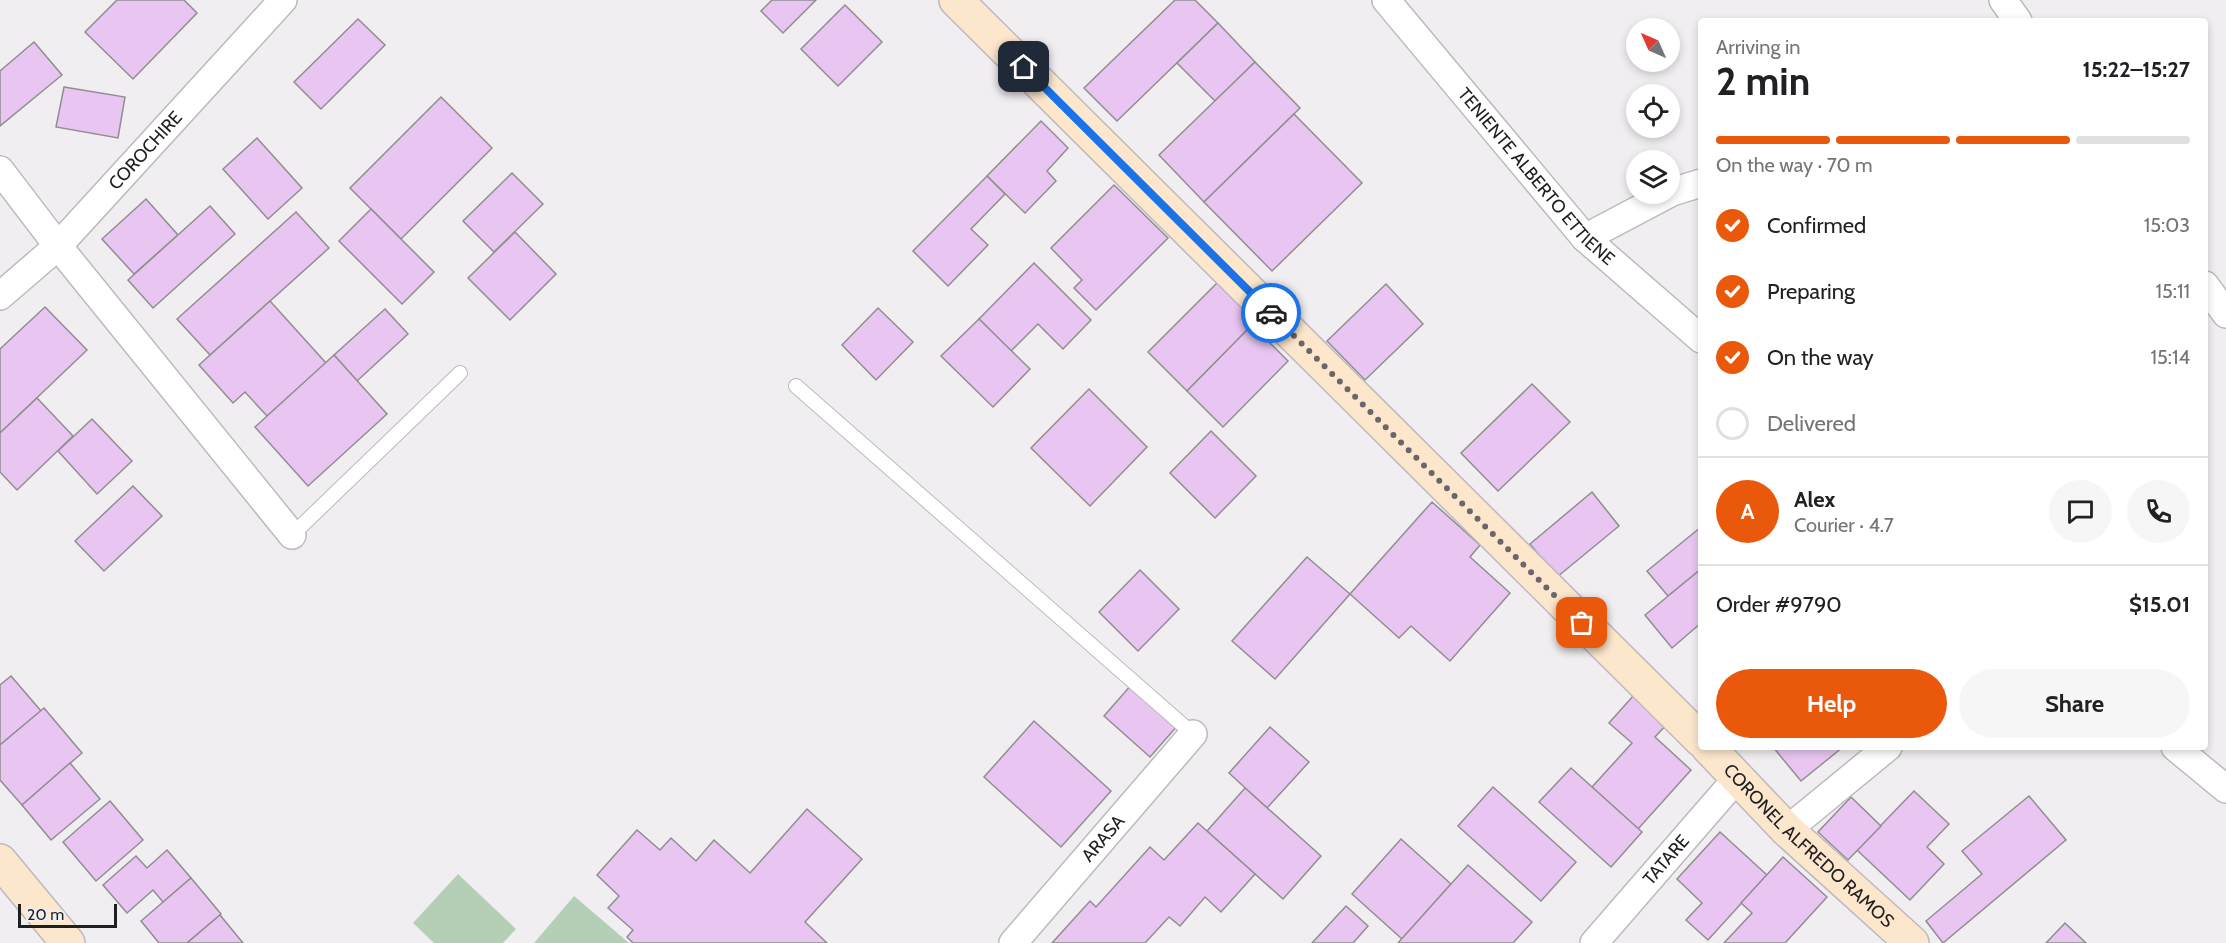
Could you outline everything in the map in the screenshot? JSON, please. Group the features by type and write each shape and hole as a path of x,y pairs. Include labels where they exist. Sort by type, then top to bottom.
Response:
{"main road":[{"path":"956,0 1698,738"},
{"name":"CORONEL ALFREDO RAMOS","path":"1711,750 1787,830 1912,943"},
{"path":"0,861 68,943"}],"street":[{"name":"COROCHIRE","path":"0,296 58,246 283,0"},
{"name":"TENIENTE ALBERTO ETTIENE","path":"1386,0 1585,238 1698,336"},
{"path":"2004,0 2016,18"},
{"path":"0,170 58,246 292,535"},
{"path":"1585,238 1672,192 1698,184"},
{"path":"2208,289 2226,313"},
{"name":"ARASA","path":"1013,943 1193,734"},
{"path":"1787,830 1884,750"},
{"path":"2179,750 2226,789"},
{"name":"TATARE","path":"1594,943 1738,777"}],"lane":[{"path":"292,535 460,373"},
{"path":"796,386 1193,734"}],"green space":[{"path":"458,874 516,929 503,943 434,943 413,923"},
{"path":"574,896 629,943 534,943"}],"building":[{"path":"117,0 184,0 197,13 133,79 85,32"},
{"path":"772,0 816,0 783,33 761,11"},
{"path":"1175,0 1195,0 1218,23 1117,121 1084,88"},
{"path":"845,5 882,42 838,86 801,49"},
{"path":"358,19 385,45 321,109 294,82"},
{"path":"1218,23 1255,62 1215,101 1177,63"},
{"path":"34,42 62,75 0,126 0,71"},
{"path":"1255,62 1300,108 1204,202 1159,155"},
{"path":"64,87 125,97 118,138 56,127"},
{"path":"441,97 492,148 401,239 350,188"},
{"path":"1294,114 1362,183 1272,271 1204,202"},
{"path":"1041,121 1068,148 1047,171 1056,181 1025,213 987,176"},
{"path":"257,138 302,188 268,219 223,169"},
{"path":"512,173 543,204 494,252 463,221"},
{"path":"987,176 1005,194 971,229 988,245 948,286 913,251"},
{"path":"1114,185 1168,238 1096,310 1074,288 1082,280 1051,248"},
{"path":"146,199 178,235 134,274 102,239"},
{"path":"210,206 235,234 153,308 128,280"},
{"path":"371,209 434,272 402,304 339,241"},
{"path":"296,212 329,248 210,355 177,319"},
{"path":"515,232 556,274 510,320 468,278"},
{"path":"1034,263 1091,320 1063,349 1038,324 1011,351 979,319"},
{"path":"1217,283 1256,321 1187,391 1148,352"},
{"path":"1386,284 1423,324 1365,380 1327,341"},
{"path":"270,301 326,363 267,416 245,392 233,403 199,365"},
{"path":"45,307 87,350 0,433 0,349"},
{"path":"878,308 913,342 876,380 842,345"},
{"path":"385,309 408,334 357,381 334,355"},
{"path":"979,319 1030,369 993,407 941,356"},
{"path":"1252,325 1288,361 1223,427 1187,391"},
{"path":"334,355 387,414 308,486 255,427"},
{"path":"1532,384 1570,422 1498,491 1461,453"},
{"path":"1089,389 1147,447 1090,506 1031,448"},
{"path":"37,398 73,436 17,490 0,472 0,433"},
{"path":"92,419 132,461 97,494 58,451"},
{"path":"1211,431 1256,476 1215,518 1170,473"},
{"path":"133,486 162,516 104,571 75,541"},
{"path":"1592,492 1619,526 1557,577 1530,544"},
{"path":"1432,502 1480,545 1470,557 1510,593 1450,661 1411,626 1399,638 1350,594"},
{"path":"1698,529 1698,571 1668,596 1647,571"},
{"path":"1307,557 1350,594 1275,679 1232,641"},
{"path":"1140,570 1179,609 1138,651 1099,612"},
{"path":"1698,571 1698,626 1672,648 1645,615"},
{"path":"11,676 41,711 0,745 0,685"},
{"path":"1132,684 1178,725 1150,757 1104,716"},
{"path":"1634,695 1667,724 1655,737 1691,770 1638,829 1592,787 1632,743 1609,723"},
{"path":"44,708 82,753 22,805 0,780 0,745"},
{"path":"1034,721 1111,791 1061,847 984,777"},
{"path":"1270,727 1309,762 1267,808 1229,773"},
{"path":"1775,750 1839,750 1801,781"},
{"path":"70,763 100,799 51,840 22,805"},
{"path":"1571,768 1642,832 1611,867 1539,802"},
{"path":"1493,787 1576,862 1541,901 1458,826"},
{"path":"1245,788 1321,856 1283,899 1207,831"},
{"path":"1914,791 1949,824 1927,847 1944,864 1910,900 1857,850"},
{"path":"2029,796 2066,840 1943,943 1926,921 1982,874 1962,851"},
{"path":"1851,797 1881,826 1848,860 1818,832"},
{"path":"110,801 143,840 96,881 63,842"},
{"path":"807,809 862,859 805,922 827,943 633,943 627,937 633,930 608,908 619,896 597,875 637,830 660,850 671,838 696,861 714,840 750,873"},
{"path":"1198,823 1255,874 1221,912 1205,897 1180,926 1169,917 1145,943 1052,943 1090,901 1096,907 1150,847 1164,860"},
{"path":"1720,832 1767,875 1708,940 1686,920 1702,903 1677,879"},
{"path":"1401,839 1451,884 1402,939 1352,894"},
{"path":"167,850 191,878 163,902 153,890 127,913 103,885 136,856 147,868"},
{"path":"1783,857 1827,897 1785,943 1724,943 1752,913 1741,903"},
{"path":"1468,865 1532,922 1513,943 1398,943"},
{"path":"191,878 221,914 187,943 159,943 141,921"},
{"path":"1346,906 1368,926 1353,943 1312,943"},
{"path":"220,915 243,943 187,943"},
{"path":"2065,923 2086,943 2046,943"}],"way so far":[{"path":"1271,313 1582,623"}],"route":[{"path":"1024,67 1271,313"}]}
